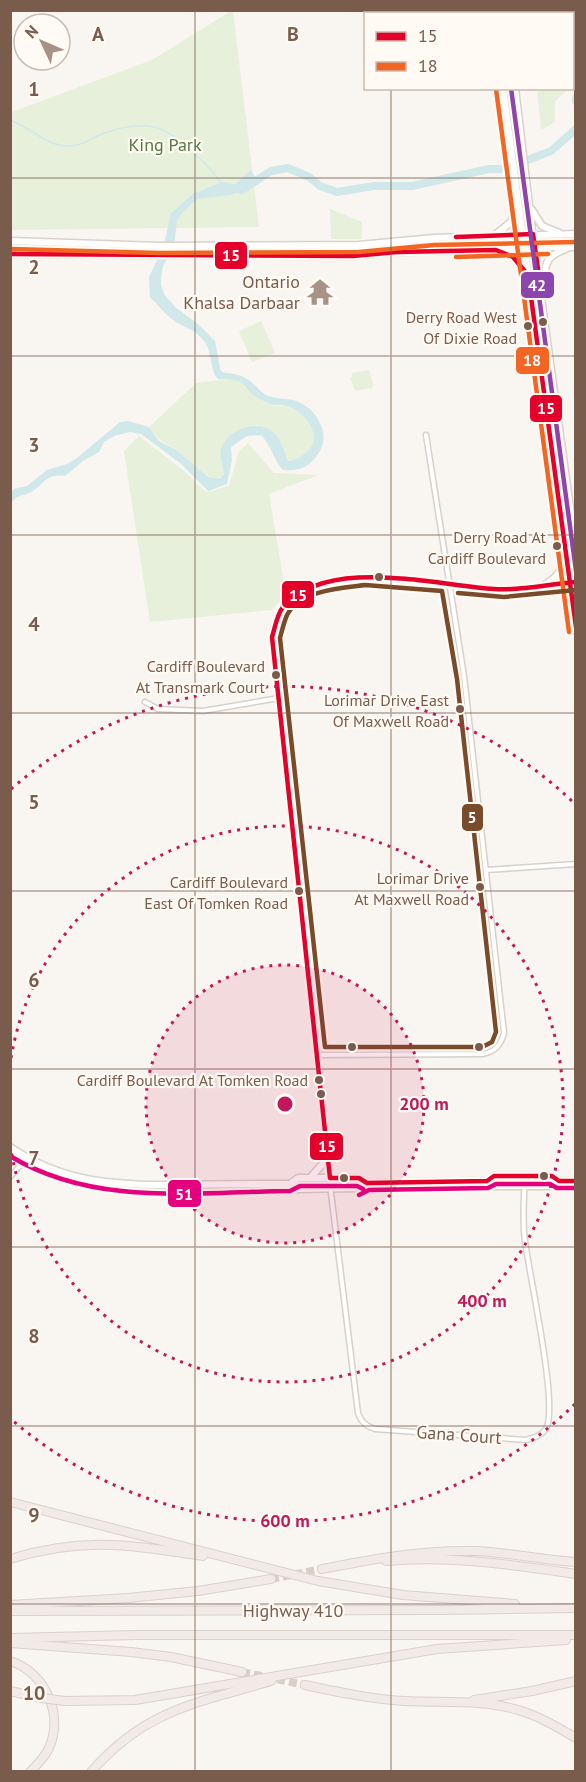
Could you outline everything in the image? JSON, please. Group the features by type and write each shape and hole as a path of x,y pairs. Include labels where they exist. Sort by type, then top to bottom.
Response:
{"highway":[{"path":"10,1503 318,1581 360,1589 427,1597 558,1608"},
{"path":"10,1559 56,1547 95,1543 138,1546 228,1558"},
{"path":"322,1569 405,1554 443,1551 507,1553 576,1562"},
{"path":"355,1563 441,1559 505,1564 576,1574"},
{"path":"10,1605 128,1598 198,1591 271,1579"},
{"name":"Highway 410","path":"10,1611 576,1608"},
{"name":"Highway 410","path":"10,1640 136,1635 576,1637"},
{"path":"10,1691 65,1701 135,1700 437,1649 576,1637"},
{"path":"10,1640 171,1657 242,1672"},
{"path":"10,1661 23,1666 37,1678 51,1701 53,1711 52,1741 44,1756 30,1772"},
{"path":"91,1772 130,1736 167,1713 196,1701 298,1674"},
{"path":"458,1702 532,1691 576,1681"},
{"path":"305,1685 347,1694 402,1700 458,1702 519,1710 576,1738"}],"main road":[{"path":"503,90 565,552 572,582 576,631"},
{"path":"515,90 534,247 576,551"},
{"path":"530,204 542,226 560,234"},
{"path":"495,236 511,222 519,206"},
{"path":"10,241 159,246 359,245 523,234 576,234"},
{"path":"10,254 353,256 572,247"},
{"path":"541,291 546,261 553,255 572,247"},
{"path":"496,250 513,257 528,275"},
{"path":"540,587 558,576 563,566 565,552"},
{"path":"10,1147 27,1158 63,1172 106,1183 127,1185 290,1184 298,1178 359,1178 367,1183"},
{"path":"309,1178 328,1158"},
{"path":"290,1184 297,1190 358,1188 367,1183 487,1181 494,1176 552,1176 559,1181 576,1181"},
{"path":"487,1181 493,1186 552,1186 559,1181"}],"street":[{"path":"318,1055 483,1054 496,1050 501,1044 504,1033 464,678 426,435"},
{"name":"Gana Court","path":"525,1176 524,1233 544,1355 549,1414 546,1429 539,1436 526,1440 375,1429 367,1426 358,1413 331,1189 273,630 277,617 284,607 300,592 324,582 371,577 495,590 572,582"},
{"path":"145,702 158,709 204,711 279,698"},
{"path":"486,870 576,864"},
{"path":"10,1177 27,1158"}],"green space":[{"name":"King Park","path":"233,11 259,227 11,230 12,112 152,60"},
{"path":"537,90 568,90 555,101 555,122 541,130"},
{"path":"330,209 362,222 362,239 331,239"},
{"path":"261,321 275,353 252,362 239,331"},
{"path":"369,370 372,388 355,391 350,377 352,373"},
{"path":"238,379 255,396 269,404 291,407 305,417 314,434 312,446 308,451 299,458 287,461 276,436 257,425 246,428 230,435 226,440 222,452 224,473 220,479 213,478 202,473 159,439 149,427 196,383"},
{"path":"139,436 184,471 206,492 229,486 239,451 248,443 274,473 318,475 269,494 286,594 272,610 150,622 124,451"}],"water":[{"path":"251,170 259,184 231,195 197,199 182,213 177,220 174,247 163,266 161,285 164,294 175,307 199,325 215,341 222,372 246,378 269,396 301,403 315,414 324,438 318,454 304,467 283,470 261,435 247,436 231,447 232,460 227,484 208,491 180,463 141,434 130,432 114,436 104,442 99,452 83,461 65,476 50,478 11,503 11,493 14,489 27,486 47,470 67,464 77,458 120,422 128,421 149,427 159,441 176,450 208,477 220,479 224,474 221,450 224,443 242,428 258,426 272,431 280,441 288,461 308,451 314,438 306,418 287,406 272,405 261,400 239,381 218,379 213,371 209,351 204,341 196,333 170,318 150,297 149,277 164,245 171,213 194,193 232,187"}],"waterway":[{"path":"10,120 50,142 64,146 76,145 124,127 154,127 172,135 192,151 223,186"},
{"path":"208,192 223,186 242,190 271,171 288,168 309,177 320,186 337,192 374,186 412,186 489,169 505,169 551,151 576,129"}],"tunnel":[{"path":"271,1579 322,1569"},
{"path":"242,1672 305,1685"}],"transit line":[{"name":"18","path":"496,90 569,632"},
{"name":"42","path":"511,90 576,571"},
{"name":"15","path":"456,237 533,234 541,290"},
{"name":"18","path":"10,249 159,253 359,252 434,245 576,242"},
{"name":"15","path":"10,254 353,256 397,252 496,250 513,257 528,275 576,627"},
{"name":"18","path":"456,257 548,254"},
{"name":"15","path":"576,582 504,589 383,577 327,582 303,591 283,607 272,637 330,1178 359,1178 367,1183 487,1181 494,1176 552,1176 559,1181 576,1181"},
{"name":"5","path":"365,585 442,591 457,679 496,1032 492,1042 482,1047 325,1047 280,638 287,615 301,600 322,592 365,585"},
{"name":"5","path":"458,593 504,597 576,590"},
{"name":"51","path":"10,1156 42,1172 76,1183 111,1190 182,1194 290,1191 300,1186 357,1186 363,1189"},
{"name":"51","path":"359,1195 369,1190 488,1188 496,1184 550,1184 557,1188 576,1188"}],"place":[{"name":"Ontario Khalsa Darbaar","path":"320,292"},
{"name":"Derry Road West Of Dixie Road","path":"528,326"},
{"name":"Derry Road At Cardiff Boulevard","path":"557,546"},
{"name":"Cardiff Boulevard At Transmark Court","path":"276,675"},
{"name":"Lorimar Drive East Of Maxwell Road","path":"460,709"},
{"name":"Lorimar Drive At Maxwell Road","path":"480,887"},
{"name":"Cardiff Boulevard East Of Tomken Road","path":"299,891"},
{"name":"Cardiff Boulevard At Tomken Road","path":"319,1080"}]}
